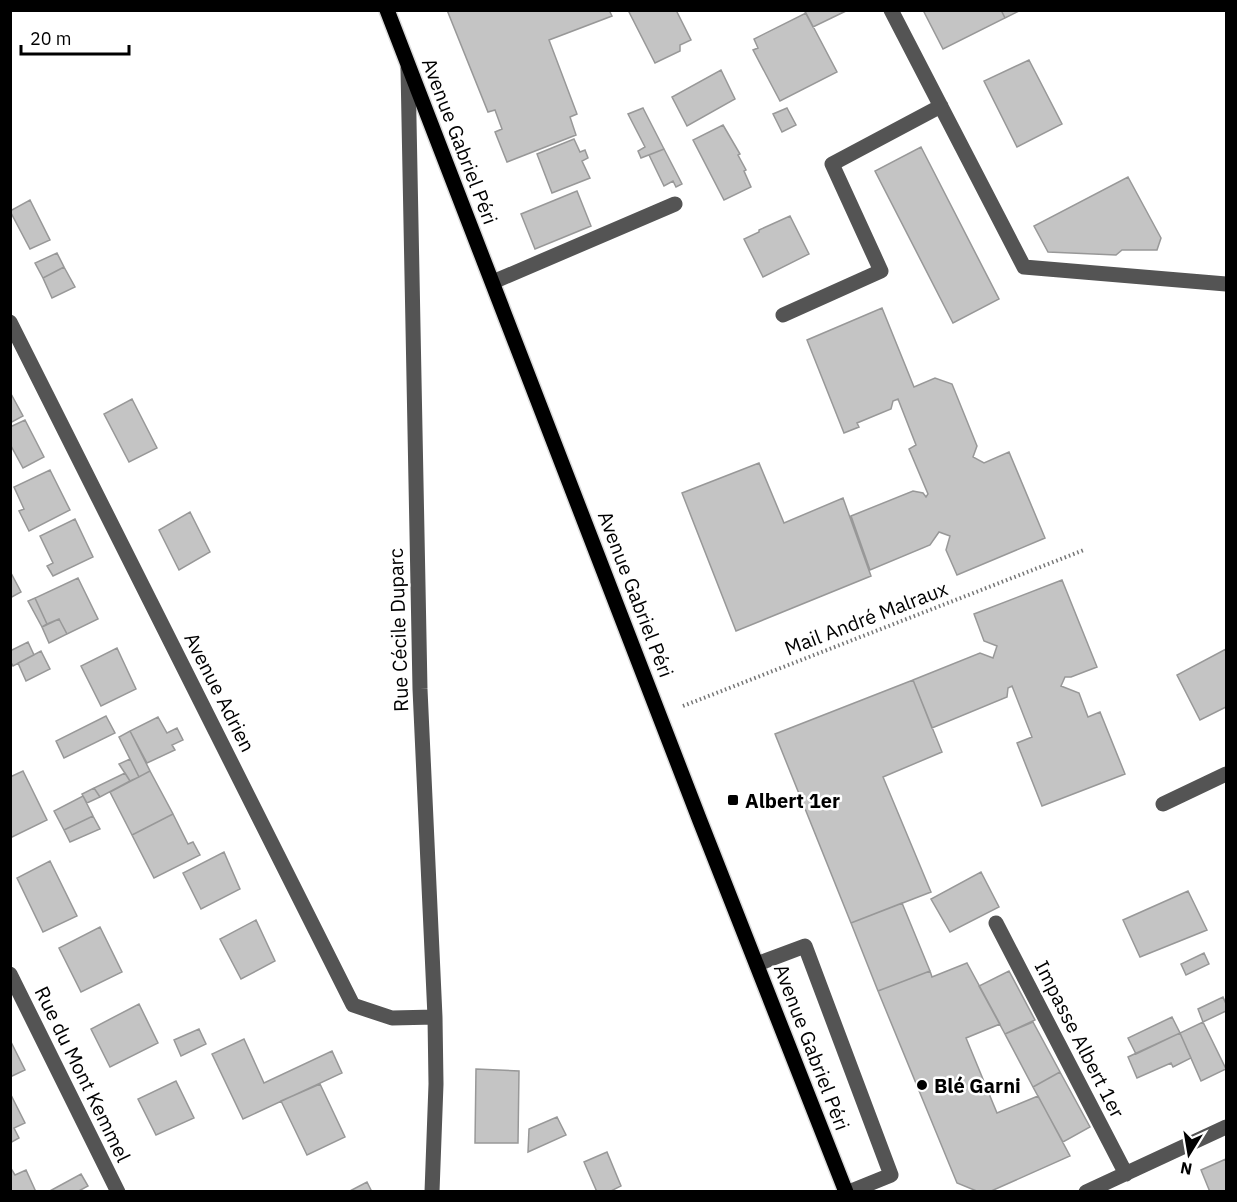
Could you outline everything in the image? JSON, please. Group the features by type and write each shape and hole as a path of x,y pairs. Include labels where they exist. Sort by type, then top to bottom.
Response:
{"main road":[{"name":"Avenue Gabriel Péri","path":"387,10 847,1191"}],"street":[{"path":"891,10 1024,267 1227,284"},
{"name":"Rue Cécile Duparc","path":"408,68 420,689 435,1017 436,1084 432,1191"},
{"path":"783,315 880,272 832,164 941,106"},
{"path":"493,282 675,204"},
{"name":"Avenue Adrien","path":"10,322 353,1005 392,1018 435,1017"},
{"path":"1163,804 1227,774"},
{"name":"Impasse Albert 1er","path":"996,923 1126,1174"},
{"path":"757,964 805,946 891,1175 847,1191"},
{"name":"Rue du Mont Kemmel","path":"10,974 118,1191"},
{"path":"1086,1191 1227,1127"}],"path":[{"name":"Mail André Malraux","path":"660,714 1084,550"}],"building":[{"path":"447,10 609,10 612,16 549,40 577,114 570,117 576,135 507,162 495,132 502,129 495,110 488,112"},
{"path":"628,10 676,10 691,40 680,45 680,51 655,63"},
{"path":"804,10 848,10 813,27"},
{"path":"923,10 1001,10 1005,18 943,49"},
{"path":"1001,10 1021,10 1005,18"},
{"path":"806,13 837,72 780,101 753,50 758,48 754,39"},
{"path":"1029,60 1062,124 1017,147 984,81"},
{"path":"721,70 735,99 687,126 672,97"},
{"path":"643,108 664,149 641,158 638,151 645,147 628,114"},
{"path":"787,108 796,125 782,132 773,114"},
{"path":"723,125 740,154 738,155 751,187 724,200 693,140"},
{"path":"574,139 580,152 585,150 588,158 582,161 590,178 552,193 537,154"},
{"path":"921,147 999,299 953,323 875,171"},
{"path":"664,149 682,184 676,187 673,181 664,186 649,155"},
{"path":"1128,177 1161,238 1157,250 1122,250 1116,255 1048,252 1034,226"},
{"path":"577,191 591,226 535,249 521,214"},
{"path":"30,200 50,240 30,249 10,211"},
{"path":"790,216 809,254 763,277 744,239"},
{"path":"57,253 64,267 43,278 35,263"},
{"path":"64,267 75,287 52,298 43,278"},
{"path":"882,308 914,387 935,378 952,384 977,446 973,457 984,463 1009,452 1045,538 957,575 946,550 950,536 939,532 930,545 870,570 851,516 913,491 923,493 926,497 928,494 909,449 916,445 898,399 893,401 891,409 857,423 859,427 844,433 807,340"},
{"path":"10,392 23,416 10,423"},
{"path":"132,399 157,448 129,462 104,414"},
{"path":"25,420 44,457 23,468 10,444 10,427"},
{"path":"759,463 784,523 843,498 871,576 736,631 682,493"},
{"path":"50,470 70,510 29,531 19,511 24,509 14,487"},
{"path":"190,512 210,552 179,570 159,530"},
{"path":"75,519 93,557 53,576 47,566 53,563 40,536"},
{"path":"10,573 21,592 10,598"},
{"path":"78,578 98,619 67,634 59,619 47,624 35,598"},
{"path":"1062,580 1097,667 1065,677 1061,686 1079,693 1088,717 1100,712 1125,774 1042,806 1017,743 1032,737 1012,686 1008,688 1007,697 932,728 913,680 980,653 993,658 997,646 984,641 974,614"},
{"path":"35,598 47,624 42,627 28,601"},
{"path":"59,619 67,634 49,643 42,627"},
{"path":"28,642 34,655 13,666 10,661 10,651"},
{"path":"117,648 136,689 101,706 81,666"},
{"path":"1226,649 1226,707 1200,720 1177,675"},
{"path":"41,651 50,669 26,681 18,663"},
{"path":"913,680 942,752 883,777 931,892 851,923 775,734"},
{"path":"106,716 115,733 64,758 56,741"},
{"path":"158,717 167,733 177,728 183,740 172,745 175,750 147,763 130,731"},
{"path":"130,731 150,771 139,777 119,737"},
{"path":"130,759 139,777 130,781 119,764"},
{"path":"23,771 47,820 10,838 10,777"},
{"path":"150,771 173,814 132,835 110,792"},
{"path":"125,773 130,781 100,797 94,788"},
{"path":"94,788 100,797 87,803 82,794"},
{"path":"83,796 93,816 64,830 54,811"},
{"path":"173,814 188,844 193,842 200,855 154,878 132,835"},
{"path":"93,816 100,829 70,842 64,830"},
{"path":"224,852 240,889 201,909 183,873"},
{"path":"50,861 77,916 43,932 17,878"},
{"path":"981,872 999,907 950,932 931,899"},
{"path":"1188,891 1207,930 1140,957 1123,920"},
{"path":"902,903 930,971 878,991 851,923"},
{"path":"256,920 275,961 241,979 220,939"},
{"path":"100,927 122,972 81,992 59,948"},
{"path":"1204,953 1209,964 1186,975 1181,964"},
{"path":"967,963 1000,1024 966,1038 997,1113 1038,1096 1070,1156 989,1192 979,1192 957,1183 878,991 930,971 932,977"},
{"path":"1009,971 1035,1020 1005,1034 979,986"},
{"path":"1223,997 1226,1011 1203,1022 1198,1009"},
{"path":"139,1004 158,1043 110,1067 91,1029"},
{"path":"1172,1017 1180,1033 1136,1054 1128,1038"},
{"path":"1033,1022 1060,1072 1033,1087 1005,1034"},
{"path":"1203,1022 1226,1069 1201,1081 1180,1033"},
{"path":"199,1029 206,1044 181,1056 174,1040"},
{"path":"1180,1033 1191,1058 1173,1067 1171,1063 1137,1078 1128,1057"},
{"path":"244,1039 264,1083 332,1051 342,1073 243,1119 212,1054"},
{"path":"10,1040 25,1070 10,1077"},
{"path":"476,1069 519,1071 518,1143 475,1143"},
{"path":"1060,1072 1090,1127 1063,1142 1033,1087"},
{"path":"176,1081 194,1118 156,1135 138,1099"},
{"path":"320,1084 345,1137 307,1155 281,1101"},
{"path":"10,1093 25,1123 14,1128 19,1138 10,1143"},
{"path":"557,1117 566,1135 528,1152 529,1129"},
{"path":"607,1152 621,1186 609,1192 597,1192 584,1162"},
{"path":"1226,1159 1226,1192 1210,1192 1201,1170"},
{"path":"10,1167 15,1175 26,1170 36,1192 10,1192"},
{"path":"81,1174 88,1186 77,1192 48,1192"},
{"path":"367,1182 372,1192 348,1192"}],"place":[{"name":"Albert 1er","path":"733,800"},
{"name":"Blé Garni","path":"922,1085"}]}
